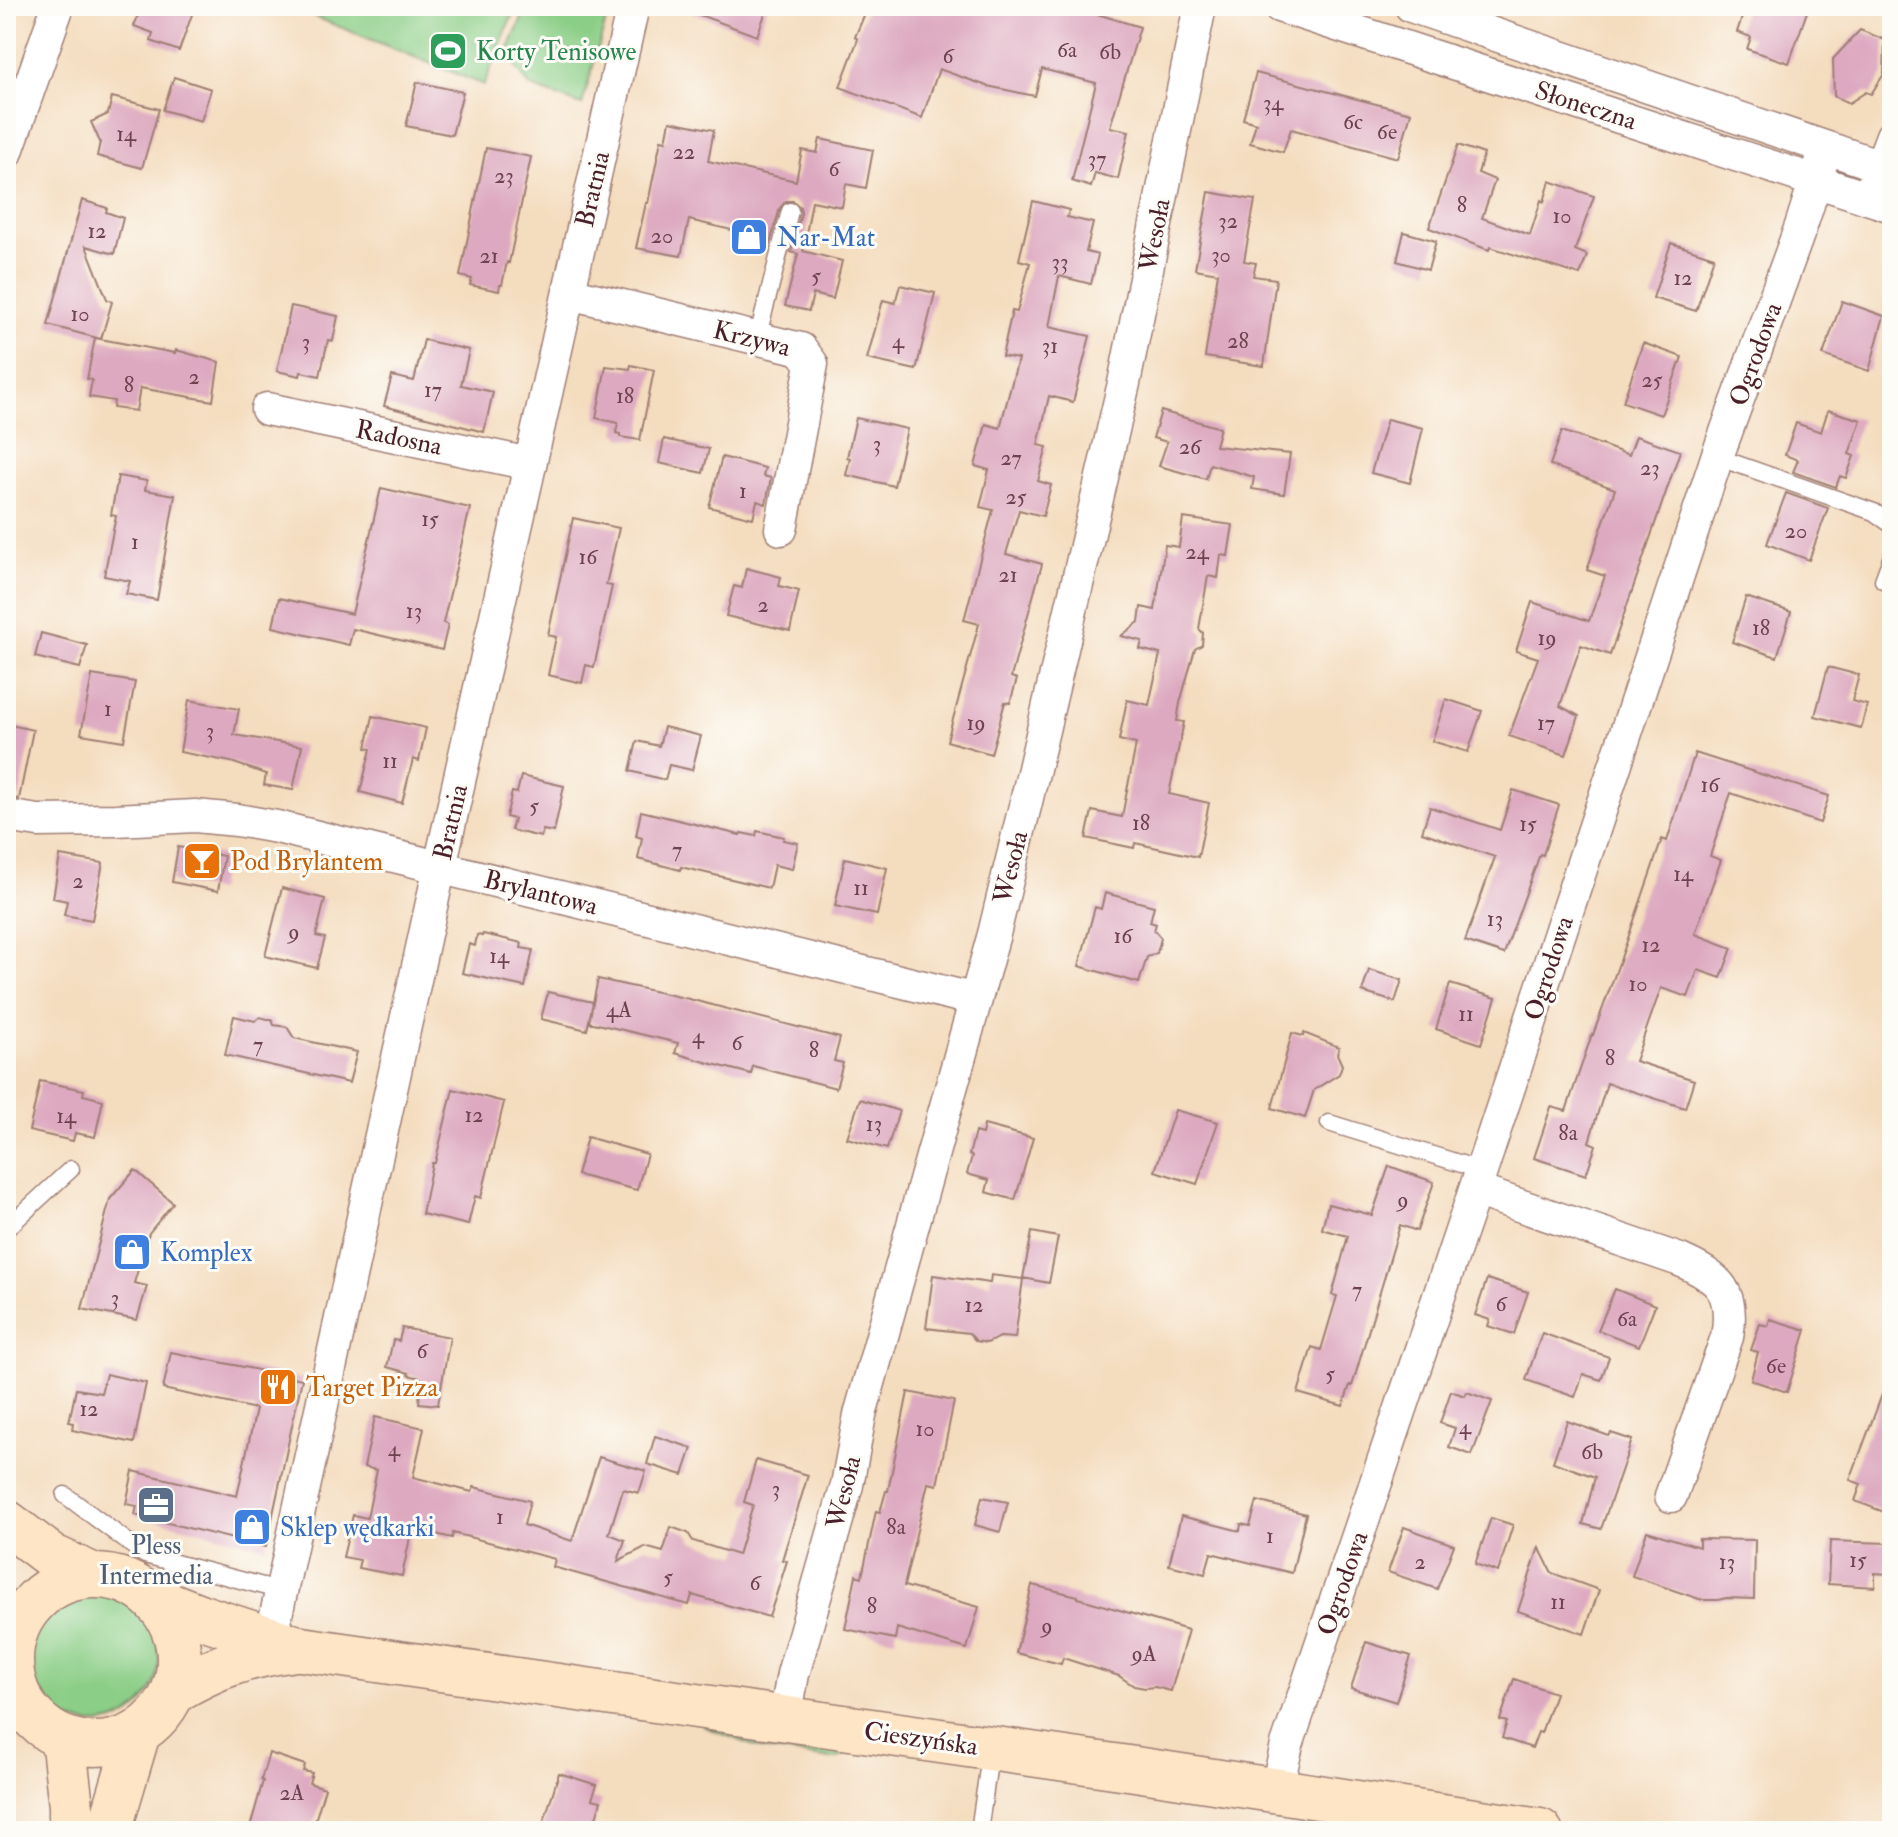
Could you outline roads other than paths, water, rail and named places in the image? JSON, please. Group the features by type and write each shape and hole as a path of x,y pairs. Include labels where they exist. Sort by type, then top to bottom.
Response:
{"main road":[{"path":"6,1522 51,1556 92,1575"},
{"path":"6,1529 22,1606 8,1661 15,1687 26,1708 42,1726 63,1738 88,1744 114,1742 138,1733 165,1708 174,1691 180,1667 178,1641 169,1618 153,1598 135,1585 114,1577 92,1575 70,1579 22,1606"},
{"name":"Cieszyńska","path":"153,1598 286,1643 1540,1831"},
{"name":"Cieszyńska","path":"174,1691 211,1670 286,1643"},
{"path":"109,1831 138,1733"},
{"path":"63,1738 71,1831"}],"street":[{"path":"6,154 13,116 58,6"},
{"name":"Bratnia","path":"286,1643 282,1591 440,866 633,6"},
{"name":"Wesoła","path":"785,1718 793,1674 849,1474 860,1415 976,1000 1033,773 1124,383 1200,6"},
{"name":"Słoneczna","path":"1279,6 1880,202"},
{"name":"Słoneczna","path":"1411,6 1886,168"},
{"path":"1880,202 1892,136"},
{"name":"Ogrodowa","path":"1276,1791 1287,1745 1717,457 1826,148"},
{"name":"Krzywa","path":"569,293 801,349 812,364 781,529"},
{"name":"Radosna","path":"267,409 530,464"},
{"name":"Brylantowa","path":"6,816 38,821 195,816 277,827 976,1000"},
{"path":"1478,1180 1701,1269 1716,1280 1728,1297 1730,1318 1727,1337 1671,1496"}],"lane":[{"path":"757,339 790,211"},
{"path":"1717,457 1874,512 1892,525"},
{"path":"1883,580 1892,556"},
{"path":"1329,1123 1478,1180"},
{"path":"6,1229 71,1169"},
{"path":"65,1495 145,1555 282,1591"},
{"path":"979,1831 991,1749"}],"place":[{"name":"Korty Tenisowe","path":"448,51"},
{"name":"Nar-Mat","path":"749,237"},
{"name":"Pod Brylantem","path":"202,861"},
{"name":"Komplex","path":"132,1252"},
{"name":"Target Pizza","path":"278,1387"},
{"name":"Pless Intermedia","path":"156,1505"},
{"name":"Sklep wędkarki","path":"252,1527"}]}
